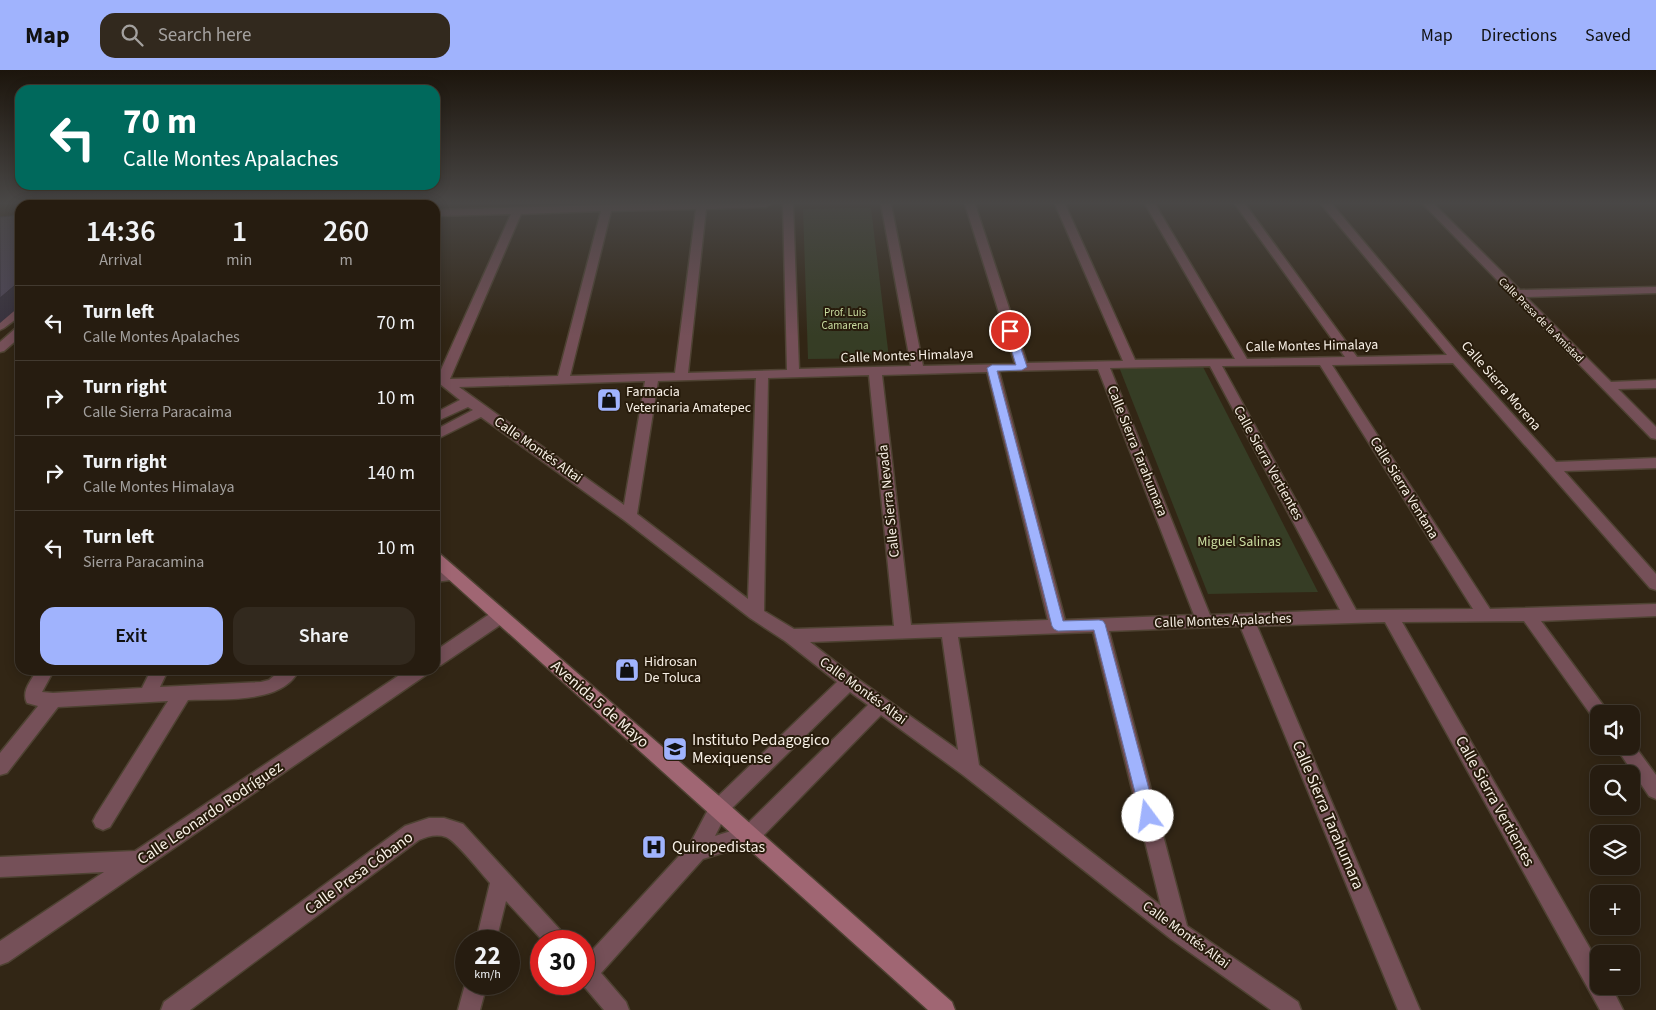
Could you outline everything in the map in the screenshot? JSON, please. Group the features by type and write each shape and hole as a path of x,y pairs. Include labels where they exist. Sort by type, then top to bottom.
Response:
{"main road":[{"name":"Avenida 5 de Mayo","path":"444,576 500,616 750,835 944,1010"}],"street":[{"path":"442,379 501,248"},
{"path":"562,380 597,248"},
{"path":"681,377 696,248"},
{"path":"789,248 793,374"},
{"path":"894,248 918,370"},
{"path":"984,248 1022,367"},
{"path":"1079,248 1131,364"},
{"path":"1176,248 1243,362"},
{"path":"1272,248 1353,360"},
{"name":"Calle Sierra Morena","path":"1363,248 1456,359 1656,584"},
{"name":"Calle Presa de la Amistad","path":"1470,248 1656,435"},
{"path":"1515,294 1656,290"},
{"path":"0,326 15,314"},
{"path":"0,348 13,337"},
{"name":"Calle Montes Himalaya","path":"442,379 562,380 1131,364 1456,359"},
{"name":"Calle Sierra Ventana","path":"1324,361 1485,614"},
{"name":"Calle Sierra Vertientes","path":"1214,363 1351,616"},
{"name":"Calle Sierra Tarahumara","path":"1103,365 1204,621"},
{"path":"992,368 1058,626"},
{"name":"Calle Sierra Nevada","path":"874,372 903,630"},
{"path":"756,614 762,374"},
{"path":"629,516 652,378"},
{"name":"Calle Montés Altai","path":"442,379 476,406 629,516 756,614 791,636 849,682 970,769 1178,932 1290,1010"},
{"path":"1606,386 1656,384"},
{"path":"440,417 476,406"},
{"path":"440,432 476,406"},
{"path":"1551,467 1656,463"},
{"name":"Calle Montes Apalaches","path":"791,636 903,630 1351,616 1485,614 1528,616 1656,610"},
{"path":"440,657 500,616"},
{"name":"Calle Sierra Vertientes","path":"1390,616 1590,970"},
{"path":"1528,616 1593,705"},
{"name":"Calle Sierra Tarahumara","path":"1246,620 1409,1010"},
{"path":"1099,624 1178,932"},
{"path":"949,629 970,769"},
{"path":"43,675 33,692 32,698 52,700 182,694 272,687 282,681 287,675"},
{"path":"147,695 157,675"},
{"name":"Calle Leonardo Rodríguez","path":"0,954 413,675"},
{"path":"595,960 697,851 719,808 849,682"},
{"path":"103,821 182,694"},
{"path":"0,767 52,700"},
{"path":"697,851 750,835 880,704"},
{"path":"1631,755 1656,790"},
{"name":"Calle Presa Cóbano","path":"172,1010 412,833 428,827 445,826 456,831 547,930"},
{"path":"0,867 139,861"},
{"path":"489,930 501,881"},
{"path":"595,983 618,1010"},
{"path":"469,1010 473,995"},
{"name":"Calle Sierra Vertientes","path":"1604,995 1612,1010"}],"green space":[{"name":"Prof. Luis Camarena","path":"804,248 876,248 889,358 808,359"},
{"name":"Miguel Salinas","path":"1202,365 1318,592 1208,594 1119,367"}],"building":[{"path":"0,248 15,248 15,285 0,298"}],"place":[{"name":"Farmacia Veterinaria Amatepec","path":"609,400"},
{"name":"Hidrosan De Toluca","path":"627,670"},
{"name":"Instituto Pedagogico Mexiquense","path":"675,749"},
{"name":"Quiropedistas","path":"654,847"}],"route":[{"path":"1010,331 1022,367 992,368 1058,626 1099,624 1148,816"}]}
